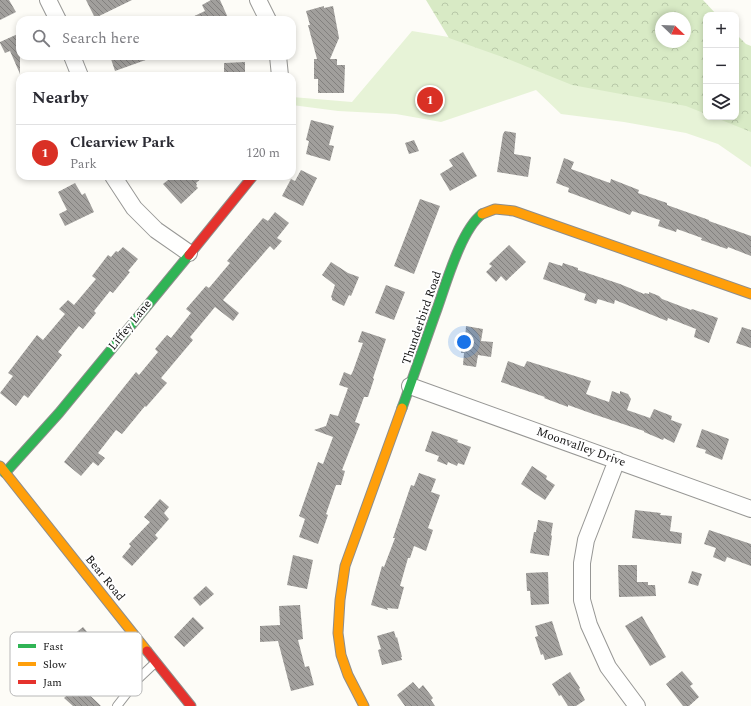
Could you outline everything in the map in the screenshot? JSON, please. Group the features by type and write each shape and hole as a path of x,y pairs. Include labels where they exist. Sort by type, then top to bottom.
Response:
{"street":[{"path":"48,0 56,16"},
{"path":"258,0 266,16"},
{"path":"74,60 78,72"},
{"path":"278,60 280,72"},
{"path":"116,180 134,208 156,230 189,253"},
{"name":"Liffey Lane","path":"3,470 59,413 250,180"},
{"name":"Thunderbird Road","path":"364,706 349,677 342,656 338,630 340,596 345,566 453,265 471,225 481,213 494,209 514,210 751,294"},
{"name":"Moonvalley Drive","path":"410,386 751,509"},
{"path":"617,460 586,540 582,563 582,600 589,625 608,667 637,706"},
{"name":"Bear Road","path":"3,470 132,632"},
{"name":"Bear Road","path":"142,644 191,706"}],"lane":[{"path":"142,675 156,662"},
{"path":"117,706 125,696"}],"green space":[{"path":"426,0 703,0 714,12 703,12 703,113 686,106 572,85 508,59 449,38"},
{"path":"412,31 503,46 703,104 703,120 739,120 739,118 751,122 751,167 718,144 686,133 624,122 561,114 536,90 441,122 396,114 338,111 296,106 296,97 352,102"},
{"path":"739,37 746,44 751,46 751,132 721,120 739,120"}],"building":[{"path":"0,0 9,0 16,12 0,20"},
{"path":"86,0 132,0 99,16 94,16"},
{"path":"211,0 220,0 227,16 194,16 205,11 202,5"},
{"path":"324,6 324,8 333,6 339,38 330,59 337,59 337,65 345,65 344,93 318,93 318,79 314,79 314,59 317,59 306,11"},
{"path":"16,35 16,60 20,60 20,72 10,51 5,53 0,42"},
{"path":"111,60 146,60 115,71"},
{"path":"245,62 245,72 224,72 224,63"},
{"path":"311,120 334,126 329,145 334,146 330,161 306,154 309,141 306,140"},
{"path":"505,131 516,133 514,154 531,157 528,177 497,172 503,134"},
{"path":"414,140 419,151 409,154 405,143"},
{"path":"463,152 477,176 450,191 440,174 453,166 449,160"},
{"path":"564,158 574,162 571,169 610,183 611,179 639,190 638,193 667,203 667,205 751,236 751,256 728,247 727,249 701,240 702,238 677,229 676,232 658,226 660,220 632,211 630,215 568,192 569,188 556,183"},
{"path":"301,170 317,178 303,206 282,196 290,180 295,181"},
{"path":"168,180 199,180 196,183 198,188 181,204 163,184"},
{"path":"75,183 82,195 85,193 94,212 65,226 59,214 67,210 58,192"},
{"path":"420,199 440,206 414,274 394,266"},
{"path":"275,212 289,223 277,238 282,241 274,250 270,246 223,300 239,313 233,321 215,307 190,337 193,340 161,378 167,383 146,407 145,406 122,434 116,430 98,453 105,458 98,466 93,462 81,476 64,462 136,372 139,375 158,352 155,349 167,335 171,338 191,313 186,309 206,286 209,288 230,263 227,261 263,218 268,221"},
{"path":"509,245 526,262 506,281 501,276 496,282 486,272 492,266 489,264"},
{"path":"123,247 138,259 128,271 130,272 113,293 110,291 94,311 96,313 83,329 79,326 58,352 62,355 28,398 24,395 16,406 0,393 13,376 8,373 37,335 43,340 65,314 59,309 68,300 74,305 96,279 92,276 108,255 111,257 116,251 118,252"},
{"path":"331,262 348,273 359,277 351,296 349,295 344,306 332,300 331,297 335,285 322,275"},
{"path":"549,262 562,266 563,263 644,294 649,294 649,292 659,296 662,299 691,310 692,309 718,318 709,343 694,337 696,329 668,318 667,321 615,300 614,304 598,299 596,304 584,300 586,294 543,279"},
{"path":"386,285 405,292 394,320 375,313"},
{"path":"466,326 483,329 481,341 493,342 491,357 478,355 476,367 463,365 464,353 461,353 462,339 465,340"},
{"path":"742,327 751,330 751,348 736,343"},
{"path":"362,331 386,339 368,397 364,397 355,422 360,424 342,470 345,471 341,485 336,485 318,544 299,537 305,519 299,516 318,462 323,464 333,437 314,430 326,426 330,414 338,416 348,388 339,385 344,372 351,375 353,371 363,343 358,342"},
{"path":"508,361 524,367 527,361 591,381 586,394 609,402 612,391 620,394 620,391 628,394 631,399 627,410 650,418 654,409 672,416 671,420 682,424 674,443 664,438 663,440 644,431 568,405 568,407 544,398 545,397 501,382"},
{"path":"702,429 729,439 722,460 705,453 706,450 696,447"},
{"path":"432,431 458,440 457,442 471,447 464,465 458,463 457,466 448,462 447,465 437,461 439,456 425,451"},
{"path":"532,466 547,476 546,479 555,485 545,500 521,484"},
{"path":"419,473 436,479 431,492 440,495 428,528 433,530 426,551 414,546 410,558 408,558 400,586 404,587 398,609 387,608 388,610 371,605 382,566 384,567 395,538 393,538 411,485 414,486"},
{"path":"160,499 169,507 164,513 169,519 155,535 158,538 132,566 122,557 131,546 129,544 150,522 144,517"},
{"path":"635,510 661,513 660,515 672,516 670,531 682,533 681,544 632,538"},
{"path":"538,520 553,523 549,556 530,553"},
{"path":"709,530 751,544 751,566 727,557 725,562 713,557 716,548 704,544"},
{"path":"293,555 313,560 307,589 287,585"},
{"path":"618,565 637,565 637,582 648,582 648,585 655,585 656,596 619,597"},
{"path":"692,571 702,574 698,586 688,583"},
{"path":"548,572 549,604 531,605 530,591 527,591 526,573"},
{"path":"206,586 214,594 200,606 193,598"},
{"path":"300,605 303,639 298,640 305,667 309,666 314,685 291,691 278,641 260,642 260,626 280,625 279,606"},
{"path":"642,616 666,657 650,666 625,626"},
{"path":"193,617 204,628 184,647 174,637"},
{"path":"552,621 563,655 545,660 543,654 541,655 535,637 538,636 535,626"},
{"path":"83,627 87,632 77,632"},
{"path":"394,631 396,638 397,637 402,660 382,665 378,650 381,649 377,636"},
{"path":"682,671 693,684 690,686 699,697 689,706 683,706 666,684"},
{"path":"570,672 580,688 579,689 585,700 576,706 568,706 561,695 559,696 552,684"},
{"path":"413,682 419,689 423,685 433,698 431,700 435,706 405,706 397,695"},
{"path":"66,696 91,696 101,706 73,706 64,698"}],"traffic: fast":[{"path":"402,408 455,258 467,232 482,214"},
{"path":"5,473 59,413 189,255"}],"traffic: slow":[{"path":"482,214 495,209 514,211 751,294"},
{"path":"364,706 348,675 341,655 338,633 340,600 345,566 402,408"},
{"path":"0,466 132,632"},
{"path":"142,645 147,651"}],"traffic: jam":[{"path":"189,255 250,180"},
{"path":"147,651 191,706"}],"place":[{"name":"Clearview Park","path":"430,100"}]}
